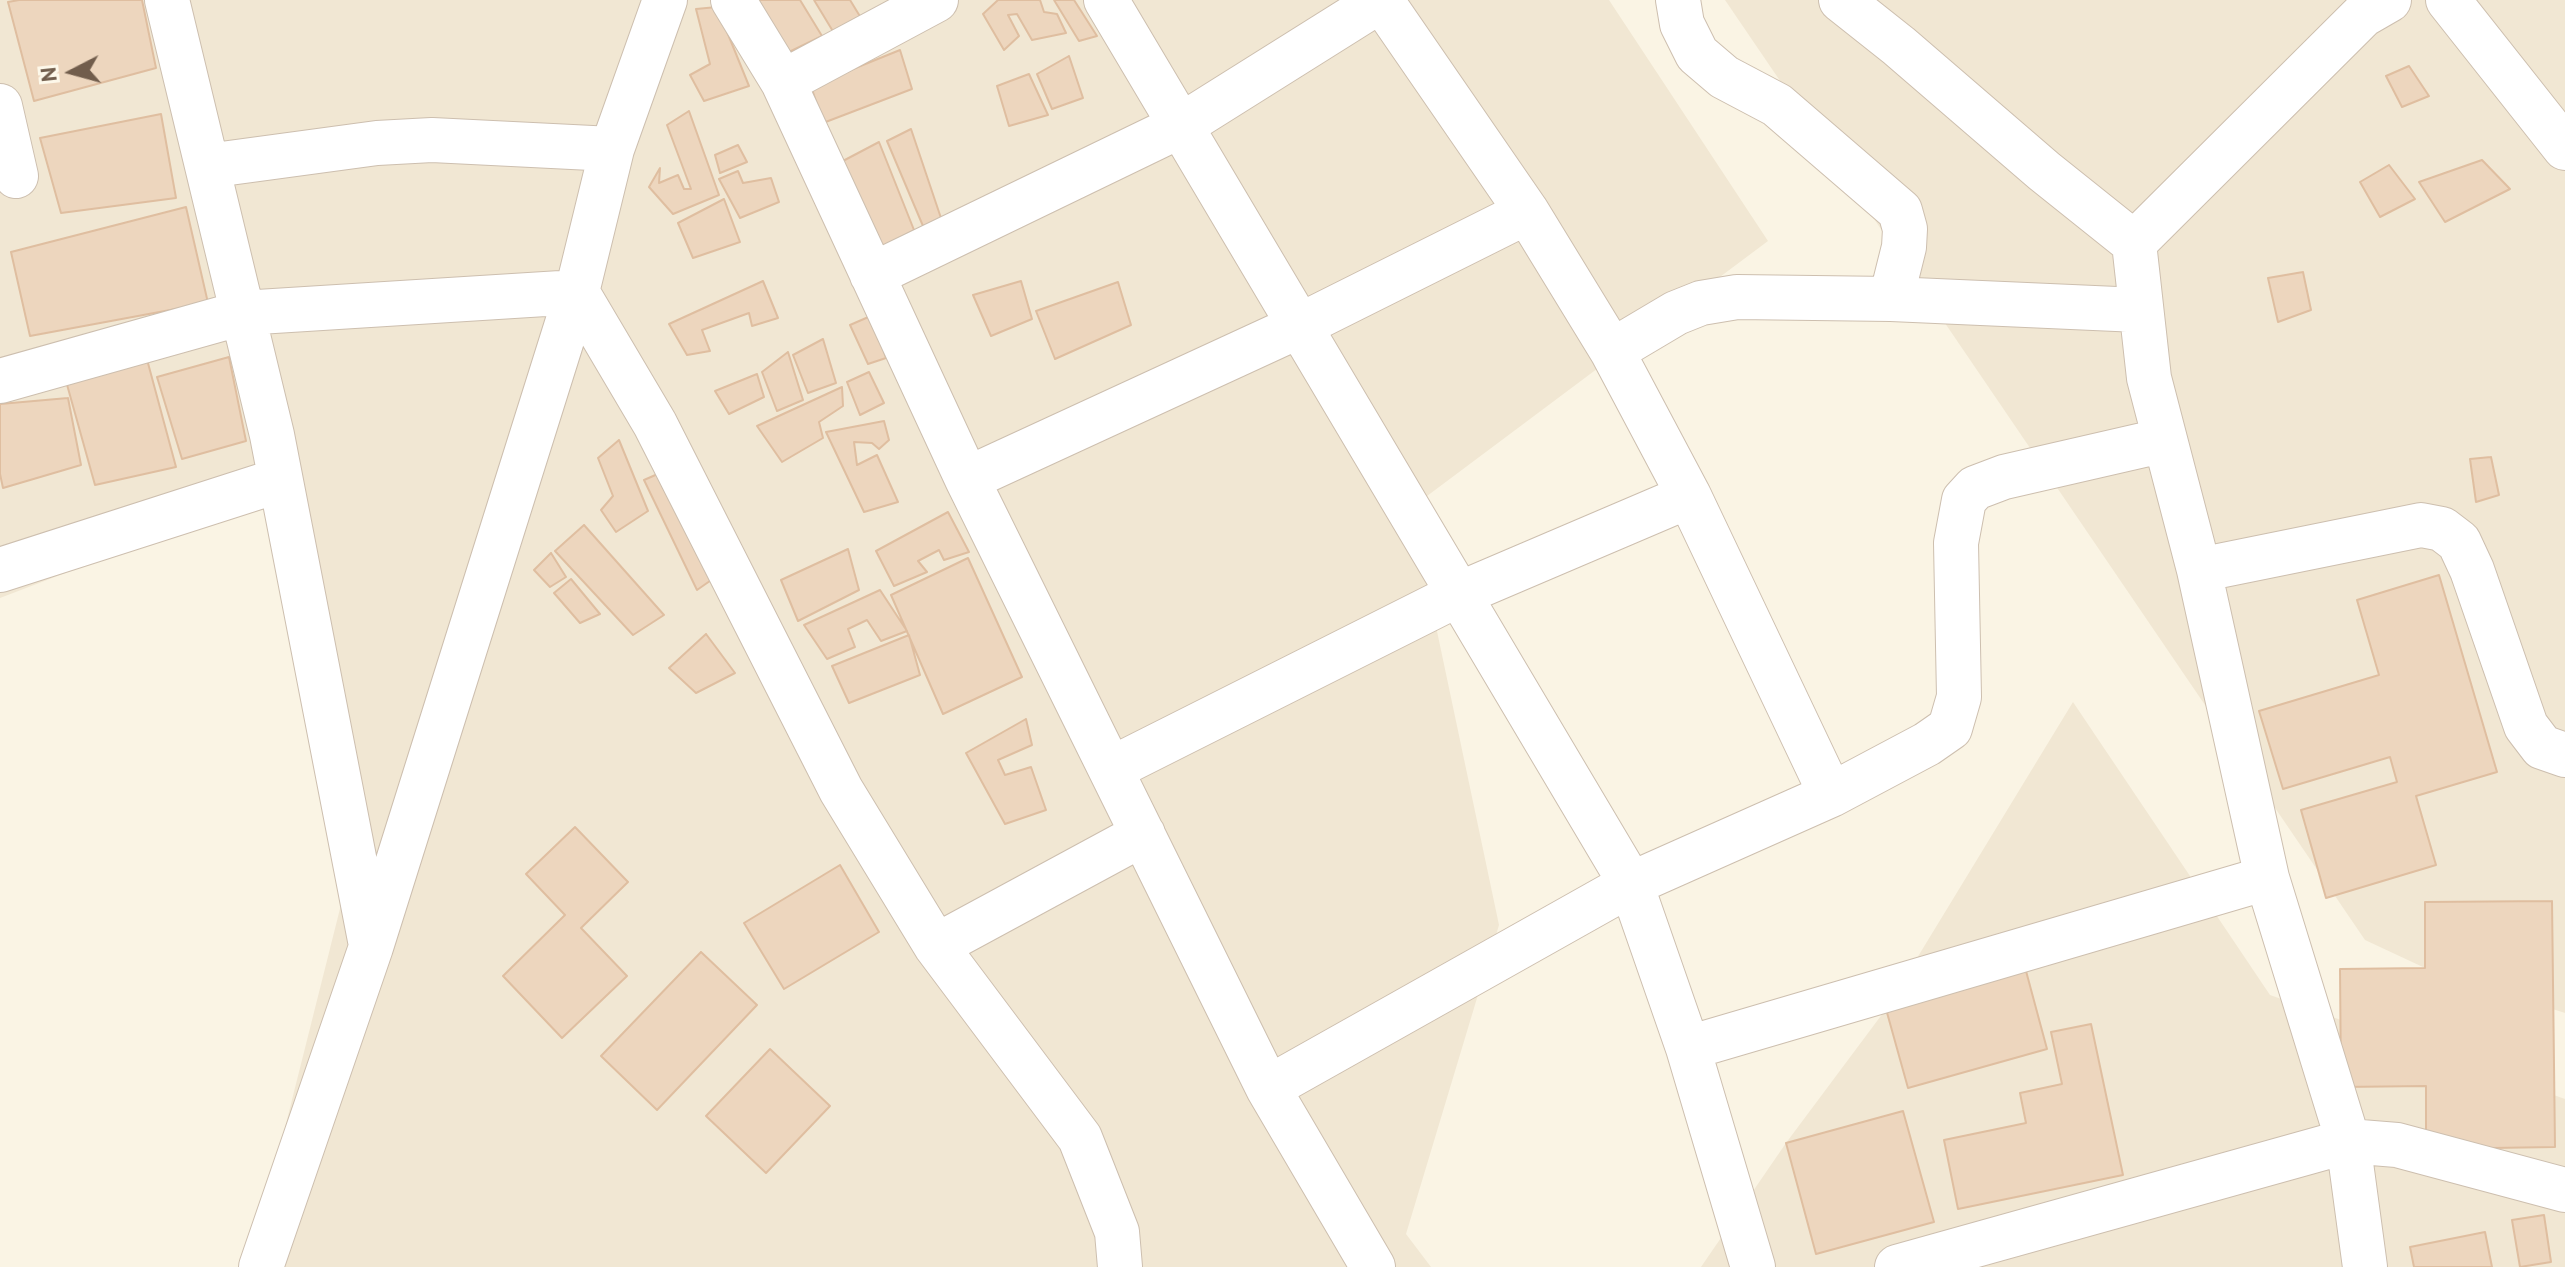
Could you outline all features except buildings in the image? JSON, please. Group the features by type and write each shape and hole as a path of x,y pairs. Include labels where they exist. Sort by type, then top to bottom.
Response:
{"street":[{"path":"167,0 280,480 371,947"},
{"path":"733,0 783,82 967,479 1268,1088 1373,1267"},
{"path":"783,82 936,0"},
{"path":"1106,0 1631,884 1688,1048 1753,1267"},
{"path":"872,275 1182,125 1381,0 1527,212 1612,351 1689,496 1831,795"},
{"path":"1678,0 1682,24 1697,54 1724,77 1777,105 1900,211 1905,229 1904,247 1891,299"},
{"path":"1841,0 2134,243 2139,310 2149,378 2199,570 2267,878 2348,1141 2365,1267"},
{"path":"2134,243 2363,15 2389,0"},
{"path":"2448,0 2565,148"},
{"path":"261,1267 371,947 577,292 612,149 660,1"},
{"path":"0,106 16,176"},
{"path":"207,166 377,143 432,140 612,149"},
{"path":"967,479 1299,326 1527,212"},
{"path":"0,381 242,313 577,292"},
{"path":"577,292 655,424 841,790 936,946 1080,1138 1117,1232 1120,1267"},
{"path":"1612,351 1676,313 1701,303 1737,297 1891,299 2139,310"},
{"path":"1268,1088 1631,884 1831,795 1927,744 1950,728 1959,697 1956,543 1964,500 1975,488 2004,477 2165,440"},
{"path":"0,570 280,480"},
{"path":"1111,769 1457,595 1689,496"},
{"path":"2199,570 2421,525 2442,529 2459,542 2472,570 2526,726 2542,747 2565,755"},
{"path":"936,946 1143,834"},
{"path":"1688,1048 2267,878"},
{"path":"1897,1267 2348,1141 2397,1145 2565,1190"}],"shaded area":[{"path":"0,0 1609,0 1768,241 1411,508 1499,925 1406,1234 1431,1267 250,1267 357,841 287,488 0,598"},
{"path":"1725,0 2565,0 2565,1013 2425,968 2365,940"},
{"path":"2073,702 2270,995 2565,1099 2565,1267 1701,1267 1786,1143 1886,1009"}]}
